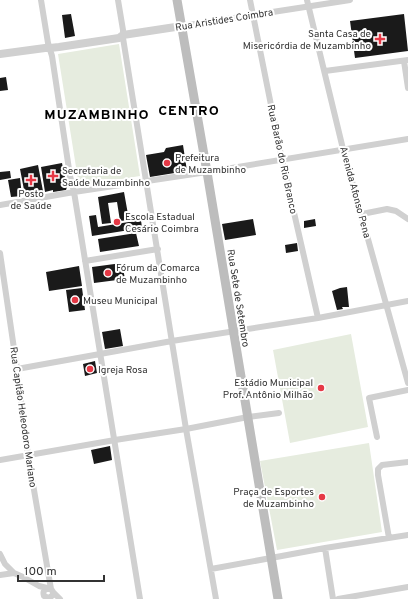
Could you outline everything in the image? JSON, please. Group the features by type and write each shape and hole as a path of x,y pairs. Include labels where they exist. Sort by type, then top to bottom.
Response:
{"main road":[{"name":"Rua Sete de Setembro","path":"177,0 278,599"}],"street":[{"path":"41,0 101,355 140,599"},
{"path":"118,0 186,429 216,599"},
{"name":"Rua Barão do Rio Branco","path":"250,0 282,160 318,318"},
{"name":"Rua Aristides Coimbra","path":"0,54 119,38 123,35 254,15 308,3 350,0"},
{"name":"Avenida Afonso Pena","path":"308,3 343,149 408,383"},
{"path":"325,71 406,60 408,88"},
{"path":"0,205 408,139"},
{"path":"362,214 387,210 396,211 408,219"},
{"path":"85,261 158,249"},
{"name":"Rua Capitão Heleodoro Mariano","path":"0,254 28,456 50,581 49,595"},
{"path":"17,369 172,341 234,332 408,302"},
{"path":"377,437 369,398 408,390"},
{"path":"0,460 279,413"},
{"path":"389,538 378,469 382,466 408,462"},
{"path":"211,569 272,557 408,535"},
{"path":"325,548 333,599"},
{"path":"0,554 5,564 14,573 39,586 49,595"},
{"path":"0,575 14,573"},
{"path":"338,599 375,596 408,587"}],"shaded area":[{"path":"119,44 140,176 79,186 58,54"},
{"name":"Estádio Municipal Prof. Antônio Milhão","path":"351,334 368,427 290,443 273,350"},
{"name":"Praça de Esportes de Muzambinho","path":"369,443 382,532 277,550 260,461"}],"building":[{"path":"71,14 75,36 65,38 62,15"},
{"name":"Santa Casa de Misericórdia de Muzambinho","path":"404,14 408,51 355,58 350,21"},
{"path":"6,77 8,90 0,91 0,78"},
{"name":"Prefeitura de Muzambinho","path":"183,145 187,171 150,177 146,155 164,152 166,148"},
{"name":"Secretaria de Saúde Muzambinho","path":"62,163 67,187 66,190 53,192 53,190 45,192 41,167"},
{"name":"Posto de Saúde","path":"38,165 43,191 25,195 20,169"},
{"path":"10,171 11,178 0,180 0,172"},
{"path":"20,178 22,196 11,197 8,180"},
{"path":"124,192 129,220 120,221 117,202 108,203 111,223 102,224 98,197"},
{"path":"96,215 98,227 141,220 142,228 92,236 89,216"},
{"path":"253,219 256,235 225,240 222,224"},
{"path":"315,219 316,226 304,228 304,221"},
{"path":"136,233 139,246 100,252 98,239"},
{"path":"297,243 298,251 286,253 285,245"},
{"name":"Fórum da Comarca de Muzambinho","path":"122,263 125,279 94,283 92,267"},
{"path":"79,266 82,286 49,291 46,272"},
{"path":"347,287 349,307 342,307 343,309 337,310 332,291"},
{"name":"Museu Municipal","path":"82,288 85,310 69,312 66,290"},
{"path":"120,329 123,346 105,349 102,332"},
{"name":"Igreja Rosa","path":"95,361 97,373 85,376 83,364"},
{"path":"110,446 112,460 94,464 91,450"}],"place":[{"name":"Santa Casa de Misericórdia de Muzambinho","path":"380,39"},
{"name":"Prefeitura de Muzambinho","path":"167,163"},
{"name":"Secretaria de Saúde Muzambinho","path":"53,176"},
{"name":"Posto de Saúde","path":"31,180"},
{"name":"Escola Estadual Cesário Coimbra","path":"117,222"},
{"name":"Fórum da Comarca de Muzambinho","path":"108,273"},
{"name":"Museu Municipal","path":"75,300"},
{"name":"Igreja Rosa","path":"90,369"},
{"name":"Estádio Municipal Prof. Antônio Milhão","path":"321,388"},
{"name":"Praça de Esportes de Muzambinho","path":"322,497"}],"district":[{"name":"CENTRO","path":"189,110"},
{"name":"MUZAMBINHO","path":"97,114"}]}
